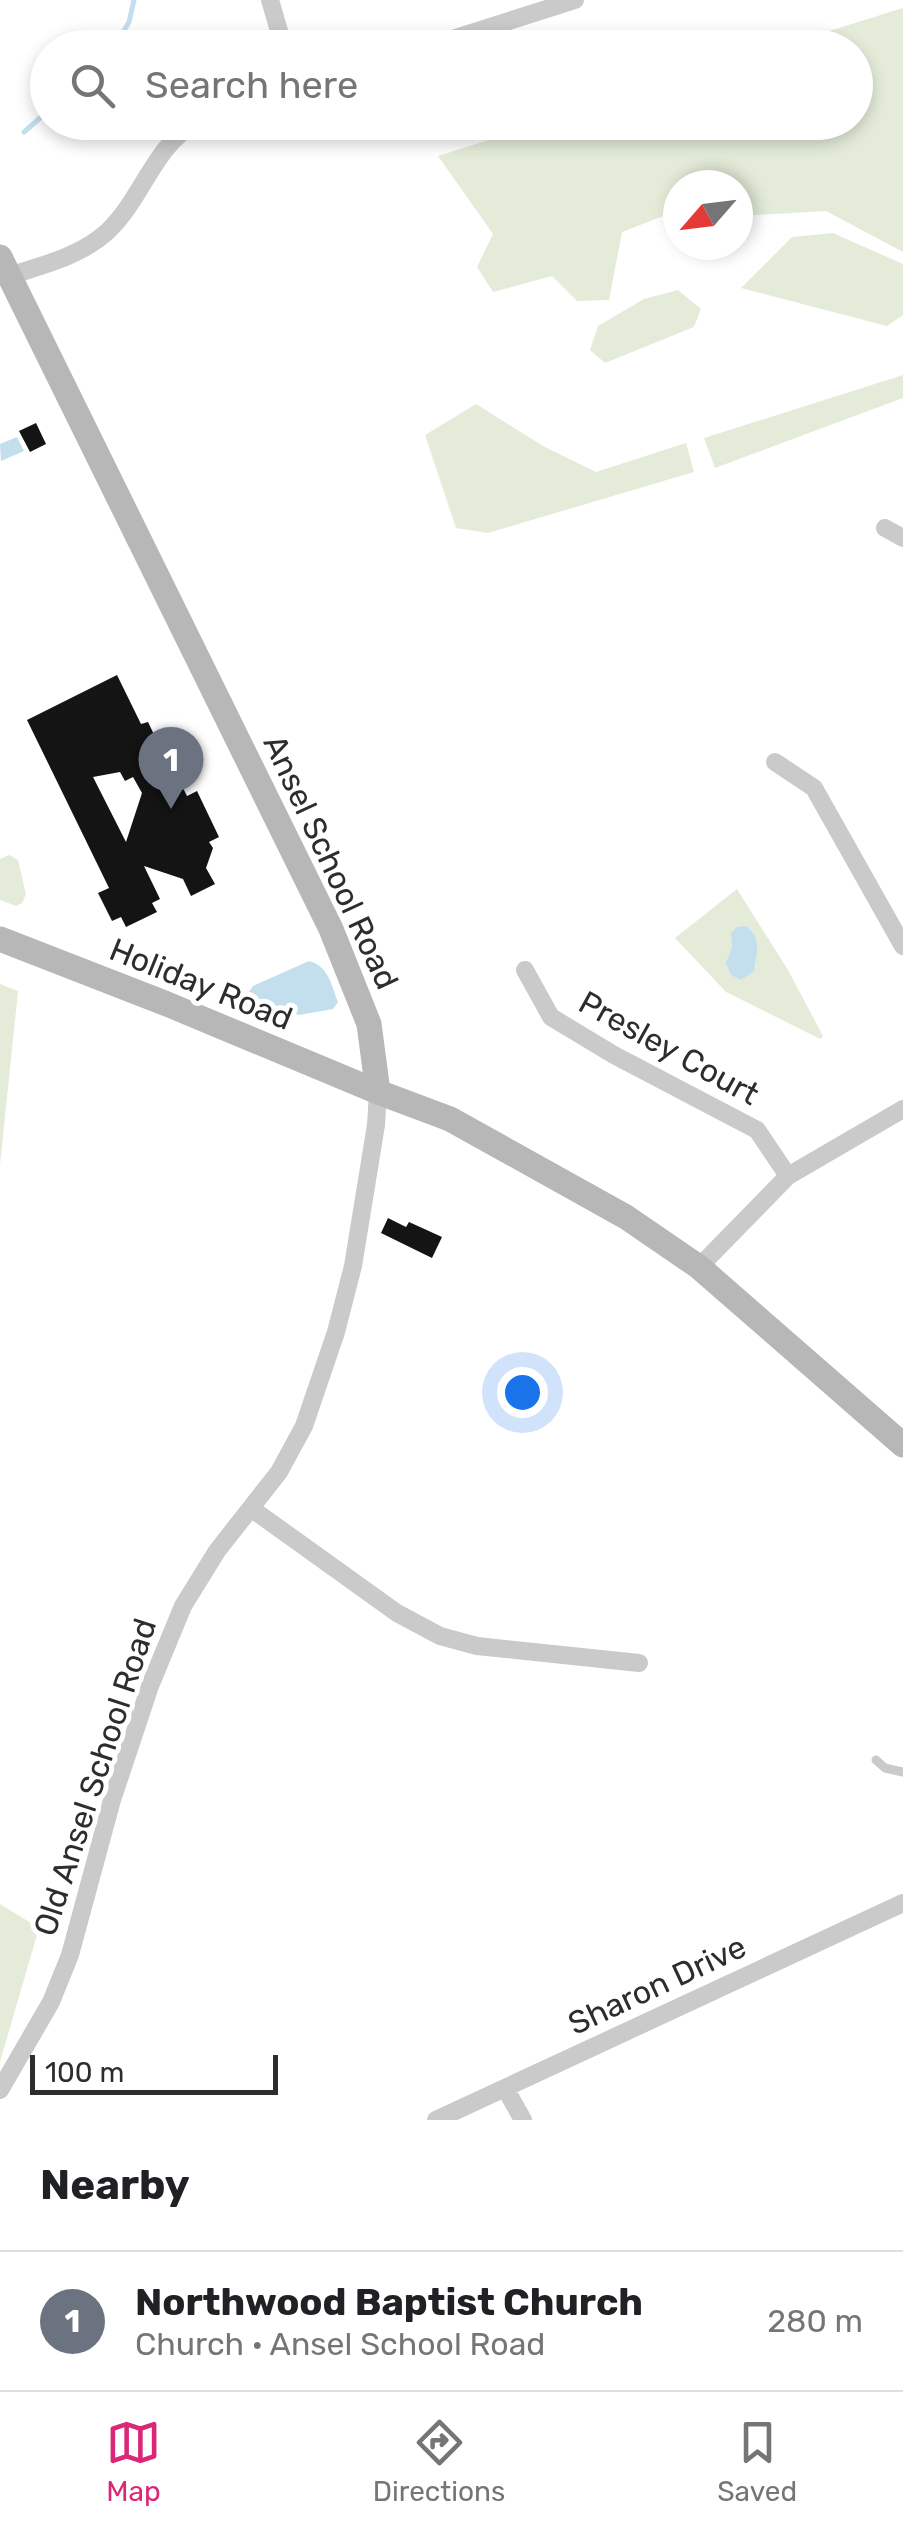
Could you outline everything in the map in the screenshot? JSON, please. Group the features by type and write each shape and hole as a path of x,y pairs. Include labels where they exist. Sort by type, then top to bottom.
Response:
{"street":[{"path":"270,0 279,30"},
{"path":"481,30 575,0"},
{"path":"4,266 71,255 109,230 173,140"},
{"name":"Ansel School Road","path":"4,266 331,929 369,1024 378,1092"},
{"path":"886,528 903,538"},
{"path":"775,762 814,788 903,946"},
{"name":"Holiday Road","path":"0,939 378,1092"},
{"name":"Presley Court","path":"525,970 551,1017 614,1055 757,1130 788,1176"},
{"path":"378,1092 450,1119 626,1217 699,1268 903,1444"},
{"name":"Old Ansel School Road","path":"0,2090 52,2002 70,1954 112,1800 167,1642 199,1576 278,1472 304,1426 336,1332 353,1266 378,1092"},
{"path":"699,1268 788,1176 903,1109"},
{"path":"252,1509 397,1612 440,1636 477,1646 639,1663"},
{"name":"Sharon Drive","path":"436,2120 903,1903"},
{"path":"505,2088 522,2120"}],"lane":[{"path":"876,1760 890,1770 903,1772"}],"green space":[{"path":"903,8 903,252 826,211 753,215 753,170 663,170 663,216 622,232 609,300 577,301 552,276 493,292 477,267 493,234 438,156 488,140 873,140 873,30 832,30"},
{"path":"833,233 903,264 903,315 887,326 741,288 792,237"},
{"path":"678,290 701,309 694,327 605,363 590,350 598,326 644,299"},
{"path":"903,375 903,398 715,468 704,438"},
{"path":"476,404 543,446 596,472 686,443 694,472 488,533 456,528 425,435"},
{"path":"9,855 18,860 26,894 16,906 0,900 0,859"},
{"path":"737,889 788,970 823,1036 820,1039 726,992 675,938"},
{"path":"0,984 18,991 0,1165"},
{"path":"0,1904 39,1928 0,2062"}],"water":[{"path":"17,437 24,451 1,461 0,444"},
{"path":"746,926 755,936 757,952 754,971 741,980 731,975 726,963 732,947 731,933"},
{"path":"309,961 321,967 328,977 338,1002 333,1009 299,1015 246,996 253,986"}],"building":[{"path":"36,423 46,444 30,452 19,431"},
{"path":"117,675 141,724 148,722 161,749 152,756 165,783 183,788 187,796 197,791 219,837 209,842 213,848 206,868 215,884 191,896 183,879 144,866 160,899 152,903 157,912 126,927 121,917 112,921 98,893 109,888 27,720","holes":["120,772 125,781 133,777 142,793 126,842 93,777"]},
{"path":"388,1218 406,1227 409,1222 442,1237 432,1258 381,1233"}],"waterway":[{"path":"124,30 134,0"},
{"path":"24,132 30,127"}],"place":[{"name":"Northwood Baptist Church","path":"171,809"}]}
